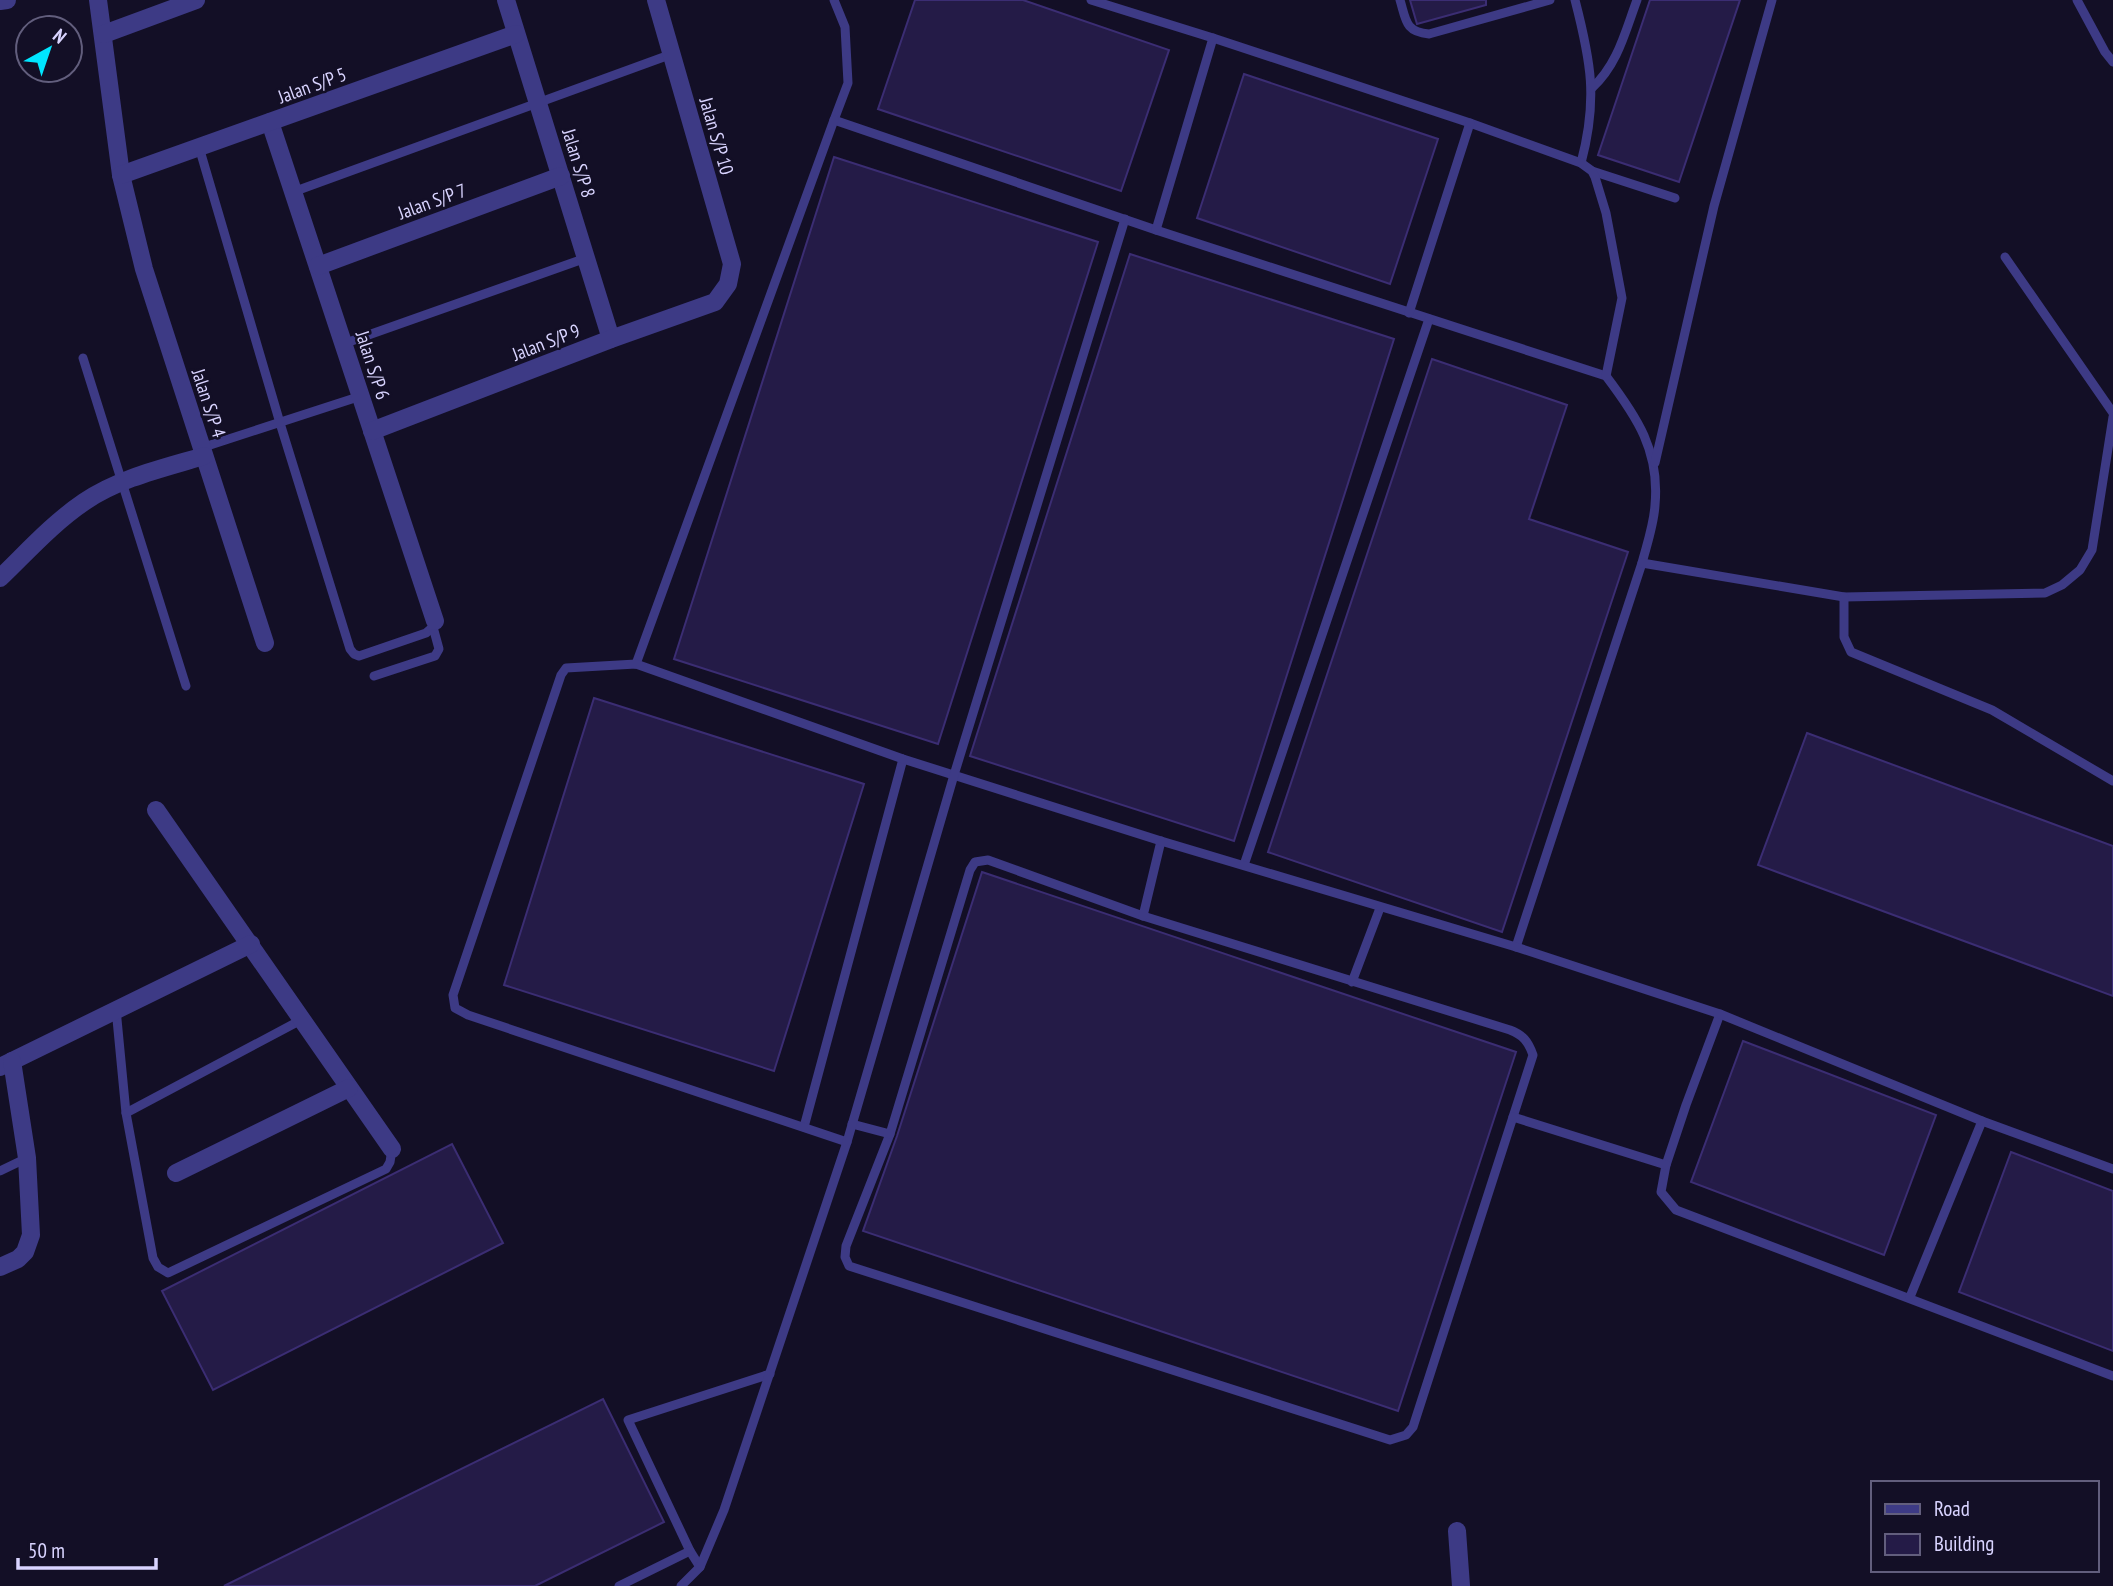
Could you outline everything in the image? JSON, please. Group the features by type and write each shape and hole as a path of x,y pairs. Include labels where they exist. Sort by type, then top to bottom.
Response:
{"street":[{"path":"0,1 7,0"},
{"name":"Jalan S/P 4","path":"98,0 121,175 144,269 265,643"},
{"path":"104,34 196,0"},
{"name":"Jalan S/P 8","path":"506,0 611,339"},
{"name":"Jalan S/P 10","path":"656,0 732,264 728,284"},
{"name":"Jalan S/P 5","path":"121,175 516,34"},
{"name":"Jalan S/P 6","path":"270,122 434,624"},
{"name":"Jalan S/P 7","path":"318,266 561,176"},
{"name":"Jalan S/P 9","path":"372,431 715,302 728,284"},
{"path":"0,578 62,519 85,501 121,483 203,452"},
{"path":"156,810 392,1149"},
{"path":"0,1267 18,1259 30,1244 32,1235 27,1158 6,1064 251,944"},
{"path":"176,1173 349,1088"},
{"path":"1457,1531 1461,1586"}],"lane":[{"path":"636,664 848,83 845,27 834,0"},
{"path":"1091,0 1470,123 1581,163 1592,171 1675,198"},
{"path":"1400,0 1407,25 1416,33 1429,34 1550,0"},
{"path":"1592,88 1606,75 1614,61 1637,0"},
{"path":"1516,947 1642,564 1656,506 1655,463 1714,206 1772,0"},
{"path":"2077,0 2113,62"},
{"path":"1577,3 1592,88 1589,133 1581,163"},
{"path":"1156,230 1213,38"},
{"path":"293,192 672,54"},
{"path":"834,120 1156,230 1606,376 1632,411 1655,463"},
{"path":"1409,313 1470,123"},
{"path":"199,147 280,422 354,654 359,656 426,633 434,624"},
{"path":"1592,171 1606,213 1622,298 1606,376"},
{"path":"681,1586 700,1567 724,1510 847,1142 954,775 1125,219"},
{"path":"1642,564 1844,597 2045,593 2063,585 2080,570 2092,550 2113,415 2005,257"},
{"path":"343,344 586,258"},
{"path":"1244,865 1429,319"},
{"path":"83,358 186,686"},
{"path":"203,452 280,422 360,396"},
{"path":"1844,597 1844,637 1851,652 1992,710 2113,781"},
{"path":"374,676 435,656 439,649 434,624"},
{"path":"847,1142 468,1015 455,1007 453,995 561,675 566,668 636,664 903,759 1161,841 1516,947 1720,1014 1982,1121 2113,1169"},
{"path":"804,1127 903,759"},
{"path":"1143,916 1161,841"},
{"path":"988,860 1143,916 1352,982 1522,1035 1533,1055 1413,1427 1406,1435 1390,1440 849,1266 845,1257 846,1246 890,1134 970,870 975,862 988,860"},
{"path":"1352,982 1380,908"},
{"path":"117,1009 126,1113 153,1258 158,1267 168,1273 386,1170 392,1149"},
{"path":"1720,1014 1666,1164 1661,1192 1676,1210 2113,1376"},
{"path":"126,1113 301,1020"},
{"path":"1513,1117 1666,1164"},
{"path":"1910,1297 1982,1121"},
{"path":"852,1124 890,1134"},
{"path":"0,1171 27,1158"},
{"path":"700,1567 628,1420 770,1374"},
{"path":"619,1586 690,1551"}],"building":[{"path":"915,0 1023,0 1169,50 1121,191 878,109"},
{"path":"1410,0 1486,0 1486,5 1417,24"},
{"path":"1650,0 1740,0 1679,182 1598,155"},
{"path":"1244,74 1438,139 1390,284 1197,218"},
{"path":"834,157 1098,242 938,744 674,659"},
{"path":"1130,254 1394,339 1234,841 970,756"},
{"path":"1432,359 1567,405 1529,519 1628,552 1502,932 1268,852"},
{"path":"594,698 864,784 774,1071 504,985"},
{"path":"1807,733 2113,846 2113,996 1758,865"},
{"path":"982,872 1516,1052 1398,1411 863,1231 897,1136"},
{"path":"1743,1041 1936,1115 1884,1255 1691,1182"},
{"path":"452,1144 503,1243 213,1390 162,1291"},
{"path":"2011,1152 2113,1191 2113,1351 1959,1292"},
{"path":"603,1399 664,1522 535,1586 224,1586"}]}
